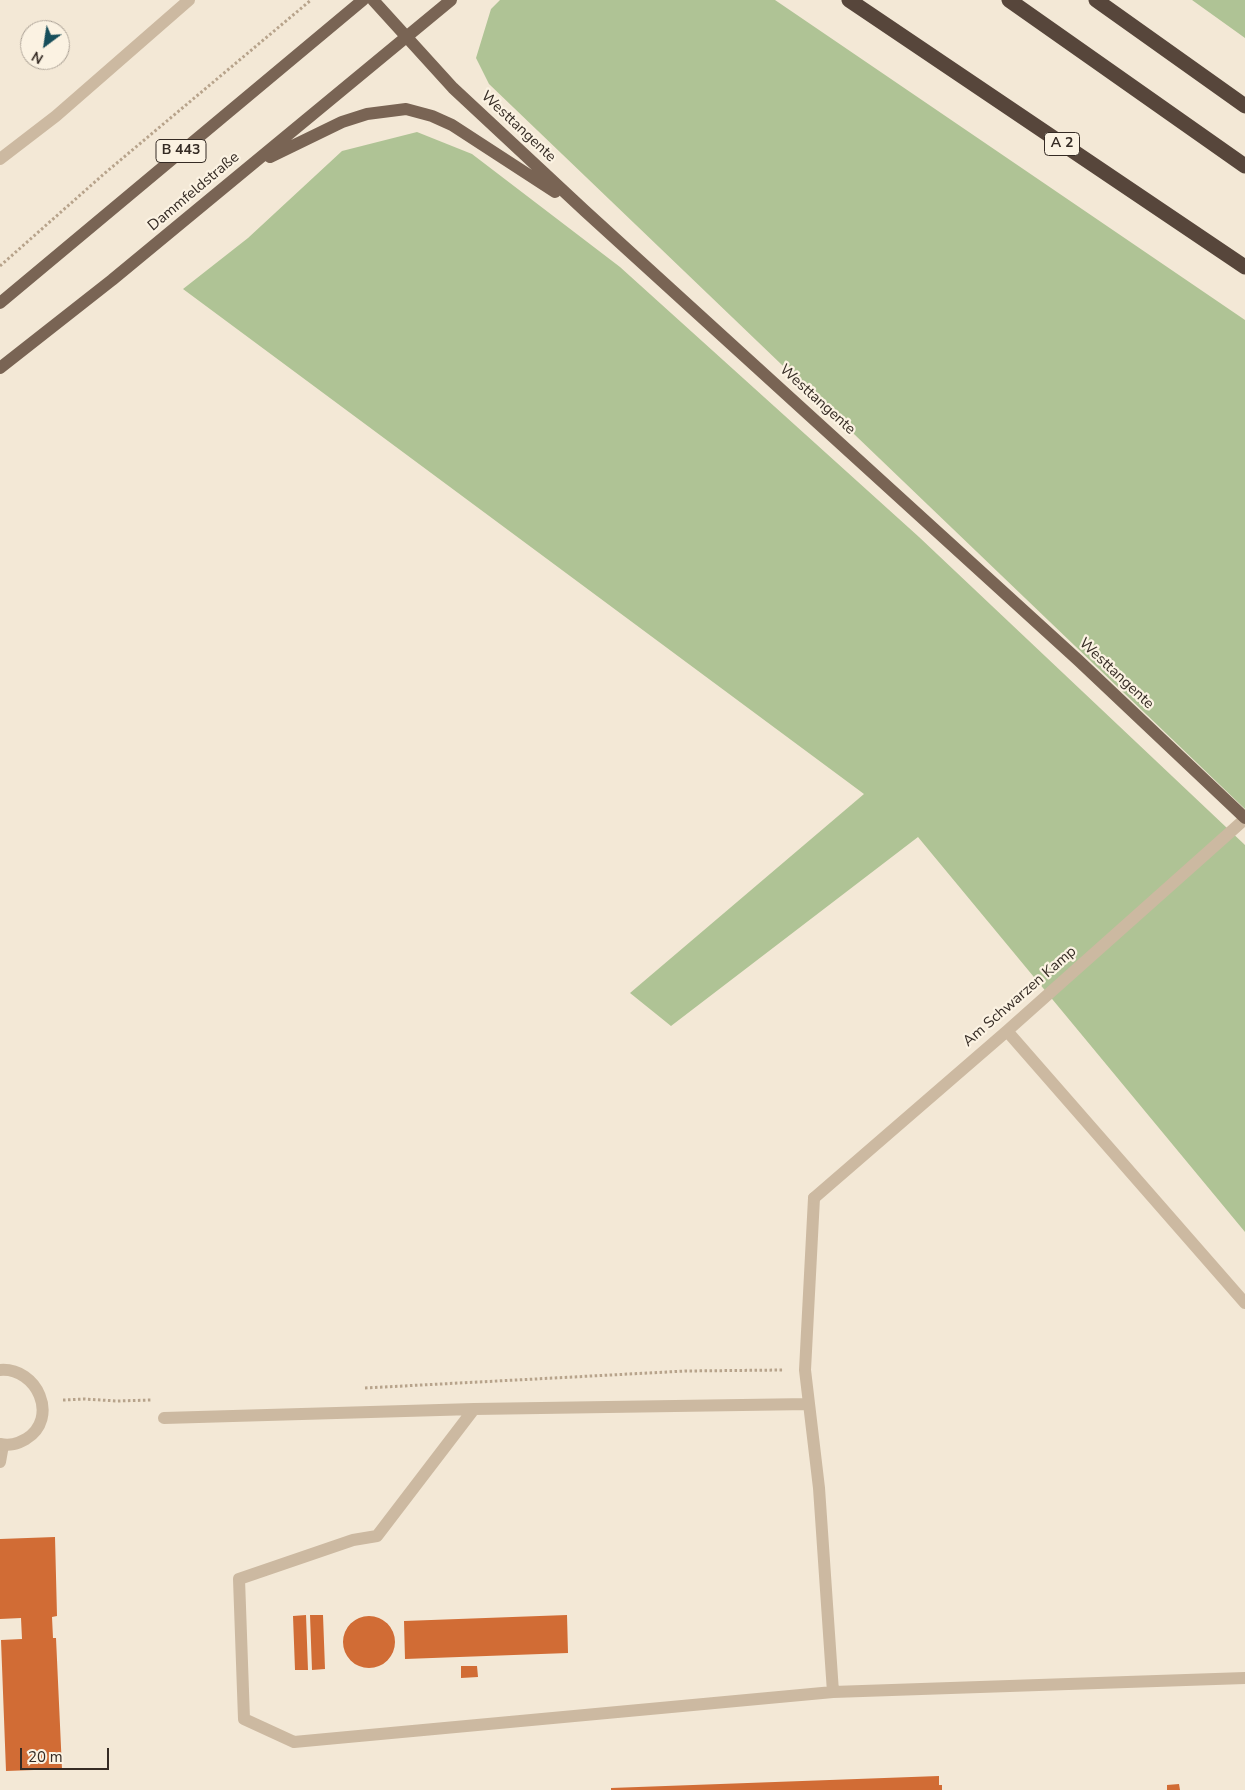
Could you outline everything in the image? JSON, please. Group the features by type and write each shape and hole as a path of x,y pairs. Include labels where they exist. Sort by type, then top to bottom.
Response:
{"highway":[{"name":"A 2","path":"849,0 1245,267"},
{"path":"1009,0 1245,166"},
{"path":"1096,0 1245,106"}],"main road":[{"name":"B 443","path":"0,303 363,0"},
{"name":"Westtangente","path":"373,0 452,88 584,211 1078,660 1245,818"},
{"name":"Dammfeldstraße","path":"0,368 112,280 450,0"},
{"path":"252,165 342,122 367,114 406,109 432,116 452,125 584,211"}],"street":[{"path":"0,159 56,116 189,0"},
{"name":"Am Schwarzen Kamp","path":"805,1370 814,1198 1007,1031 1245,818"},
{"path":"1007,1031 1245,1303"},
{"path":"0,1370 6,1369 24,1374 34,1386 42,1401 43,1413 39,1427 29,1436 16,1444 1,1445 0,1462"},
{"path":"805,1370 818,1488 833,1692"},
{"path":"164,1418 474,1409 809,1404"},
{"path":"474,1409 377,1536 353,1540 239,1579 244,1719 294,1742 833,1692 1245,1678"}],"path":[{"path":"0,266 105,173 311,0"},
{"path":"356,1389 686,1371 805,1370"},
{"path":"42,1401 84,1399 117,1402 157,1399"}],"green space":[{"path":"500,0 775,0 1245,320 1245,809 489,84 476,58 491,9"},
{"path":"1192,0 1245,0 1245,38"},
{"path":"417,132 472,154 620,267 919,537 1245,845 1245,1232 918,837 671,1026 630,993 864,794 183,289 248,238 342,151"}],"building":[{"path":"55,1537 57,1616 52,1617 53,1638 56,1638 62,1769 6,1771 1,1640 22,1639 21,1618 0,1619 0,1539"},
{"path":"306,1615 308,1670 295,1670 293,1616"},
{"path":"310,1615 323,1615 325,1669 312,1670"},
{"path":"567,1615 568,1653 405,1659 404,1621"},
{"path":"364,1616 374,1616 383,1620 391,1628 395,1642 391,1656 383,1664 374,1668 364,1668 355,1664 347,1656 343,1647 343,1637 347,1628 355,1620"},
{"path":"461,1666 477,1666 478,1677 461,1678"},
{"path":"939,1776 939,1785 942,1785 942,1790 611,1790 611,1788"},
{"path":"1179,1784 1180,1790 1167,1790 1167,1785"}]}
